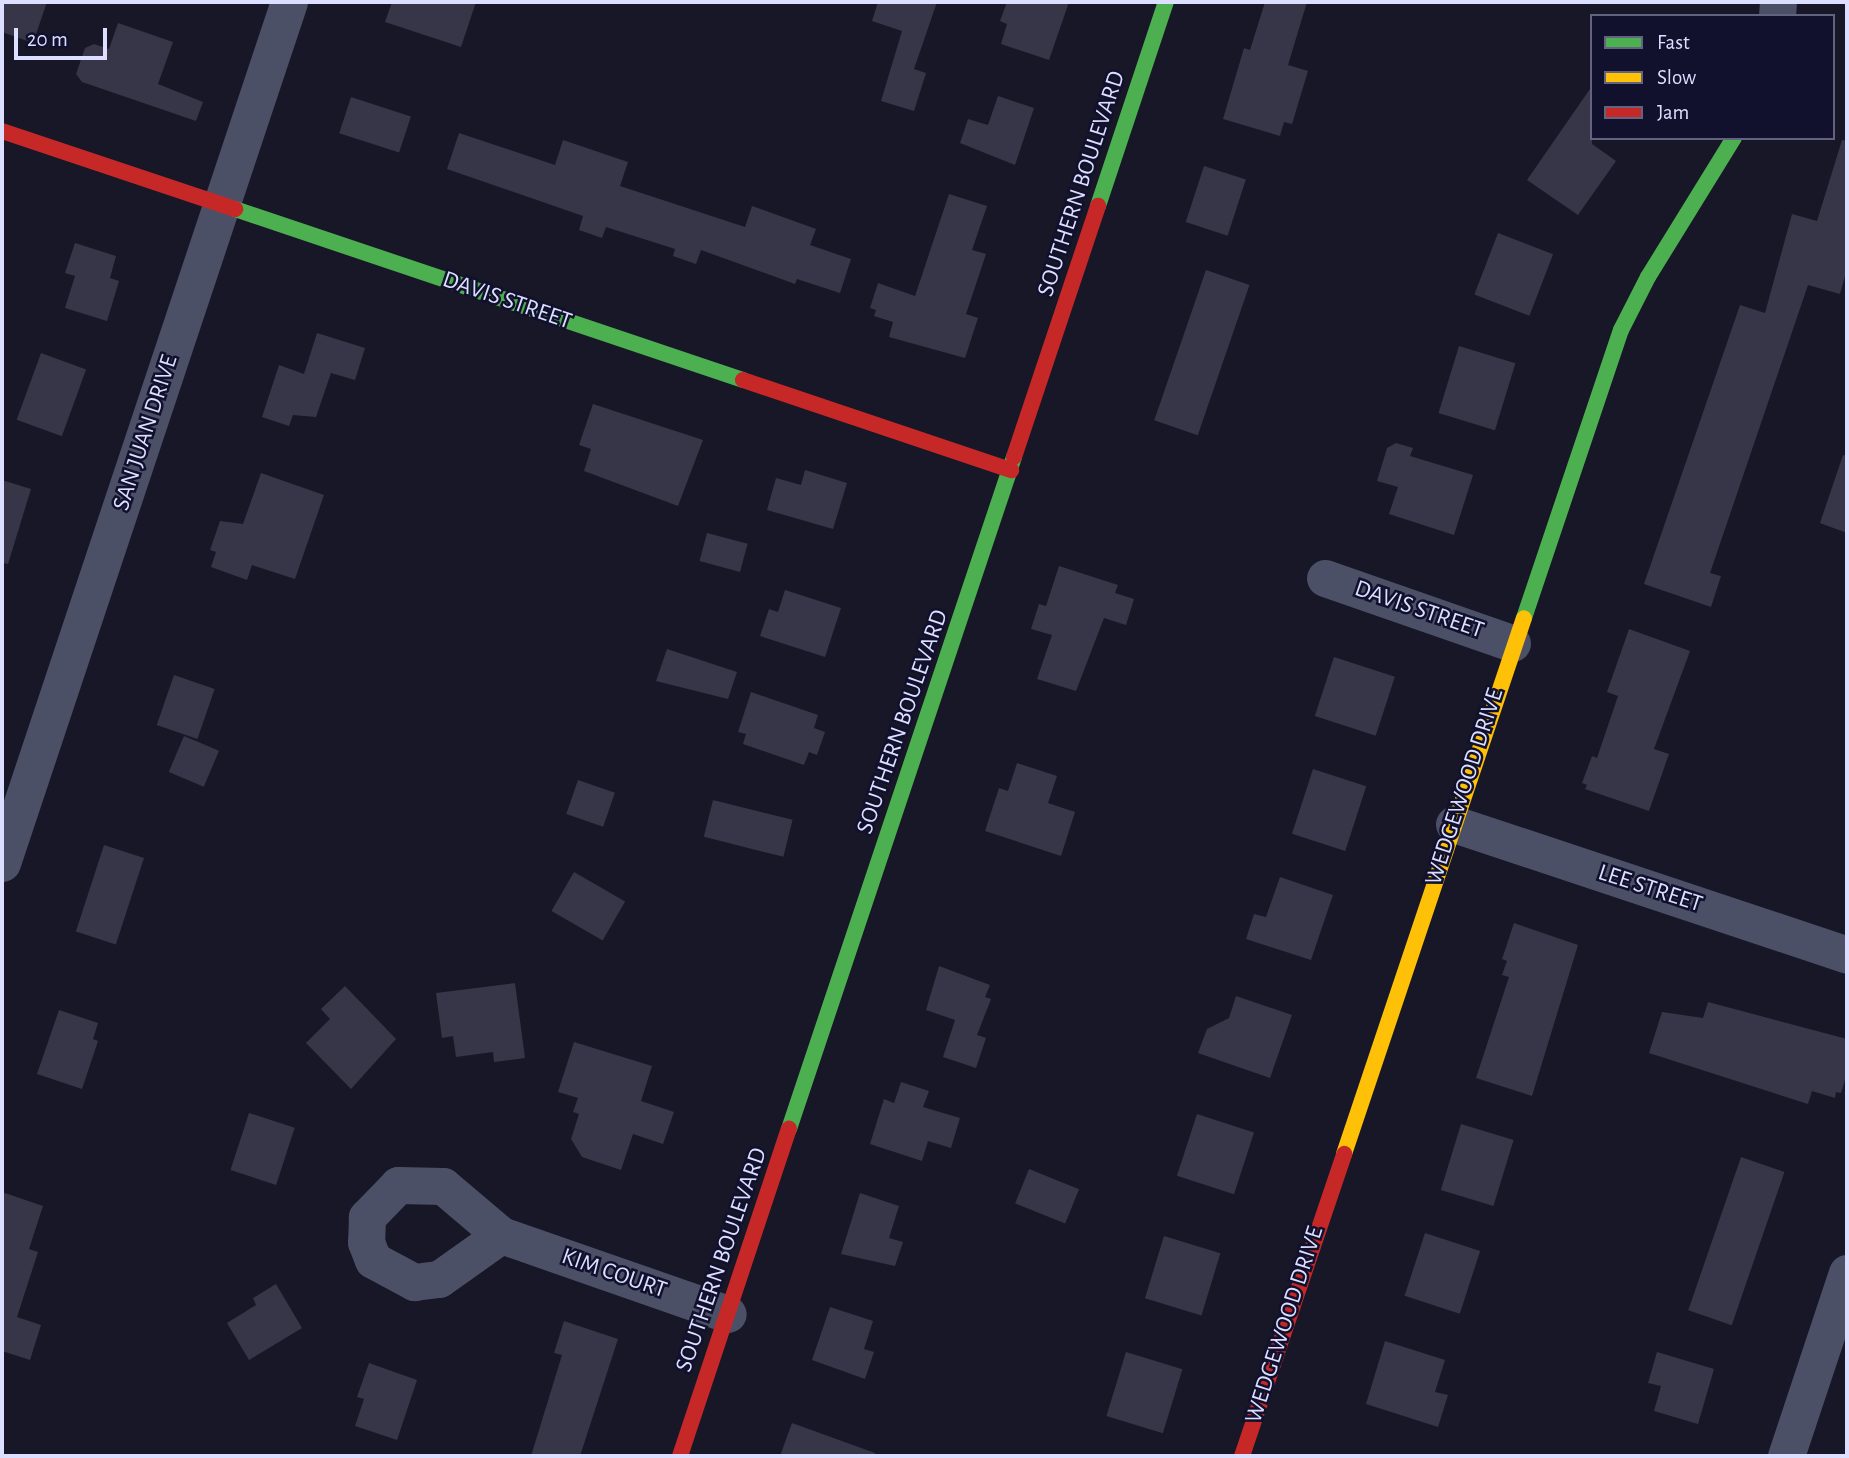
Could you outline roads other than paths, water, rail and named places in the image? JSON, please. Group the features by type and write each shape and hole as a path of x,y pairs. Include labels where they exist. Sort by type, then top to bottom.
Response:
{"street":[{"name":"SAN JUAN DRIVE","path":"2,863 289,2"},
{"name":"SOUTHERN BOULEVARD","path":"680,1456 1166,2"},
{"name":"DAVIS STREET","path":"2,131 1011,470"},
{"name":"WEDGEWOOD DRIVE","path":"1242,1456 1513,643 1621,330 1648,277 1733,140"},
{"name":"DAVIS STREET","path":"1325,578 1513,643"},
{"name":"LEE STREET","path":"1454,824 1847,955"},
{"name":"KIM COURT","path":"501,1235 728,1314"},
{"path":"1786,1456 1847,1273"}]}
